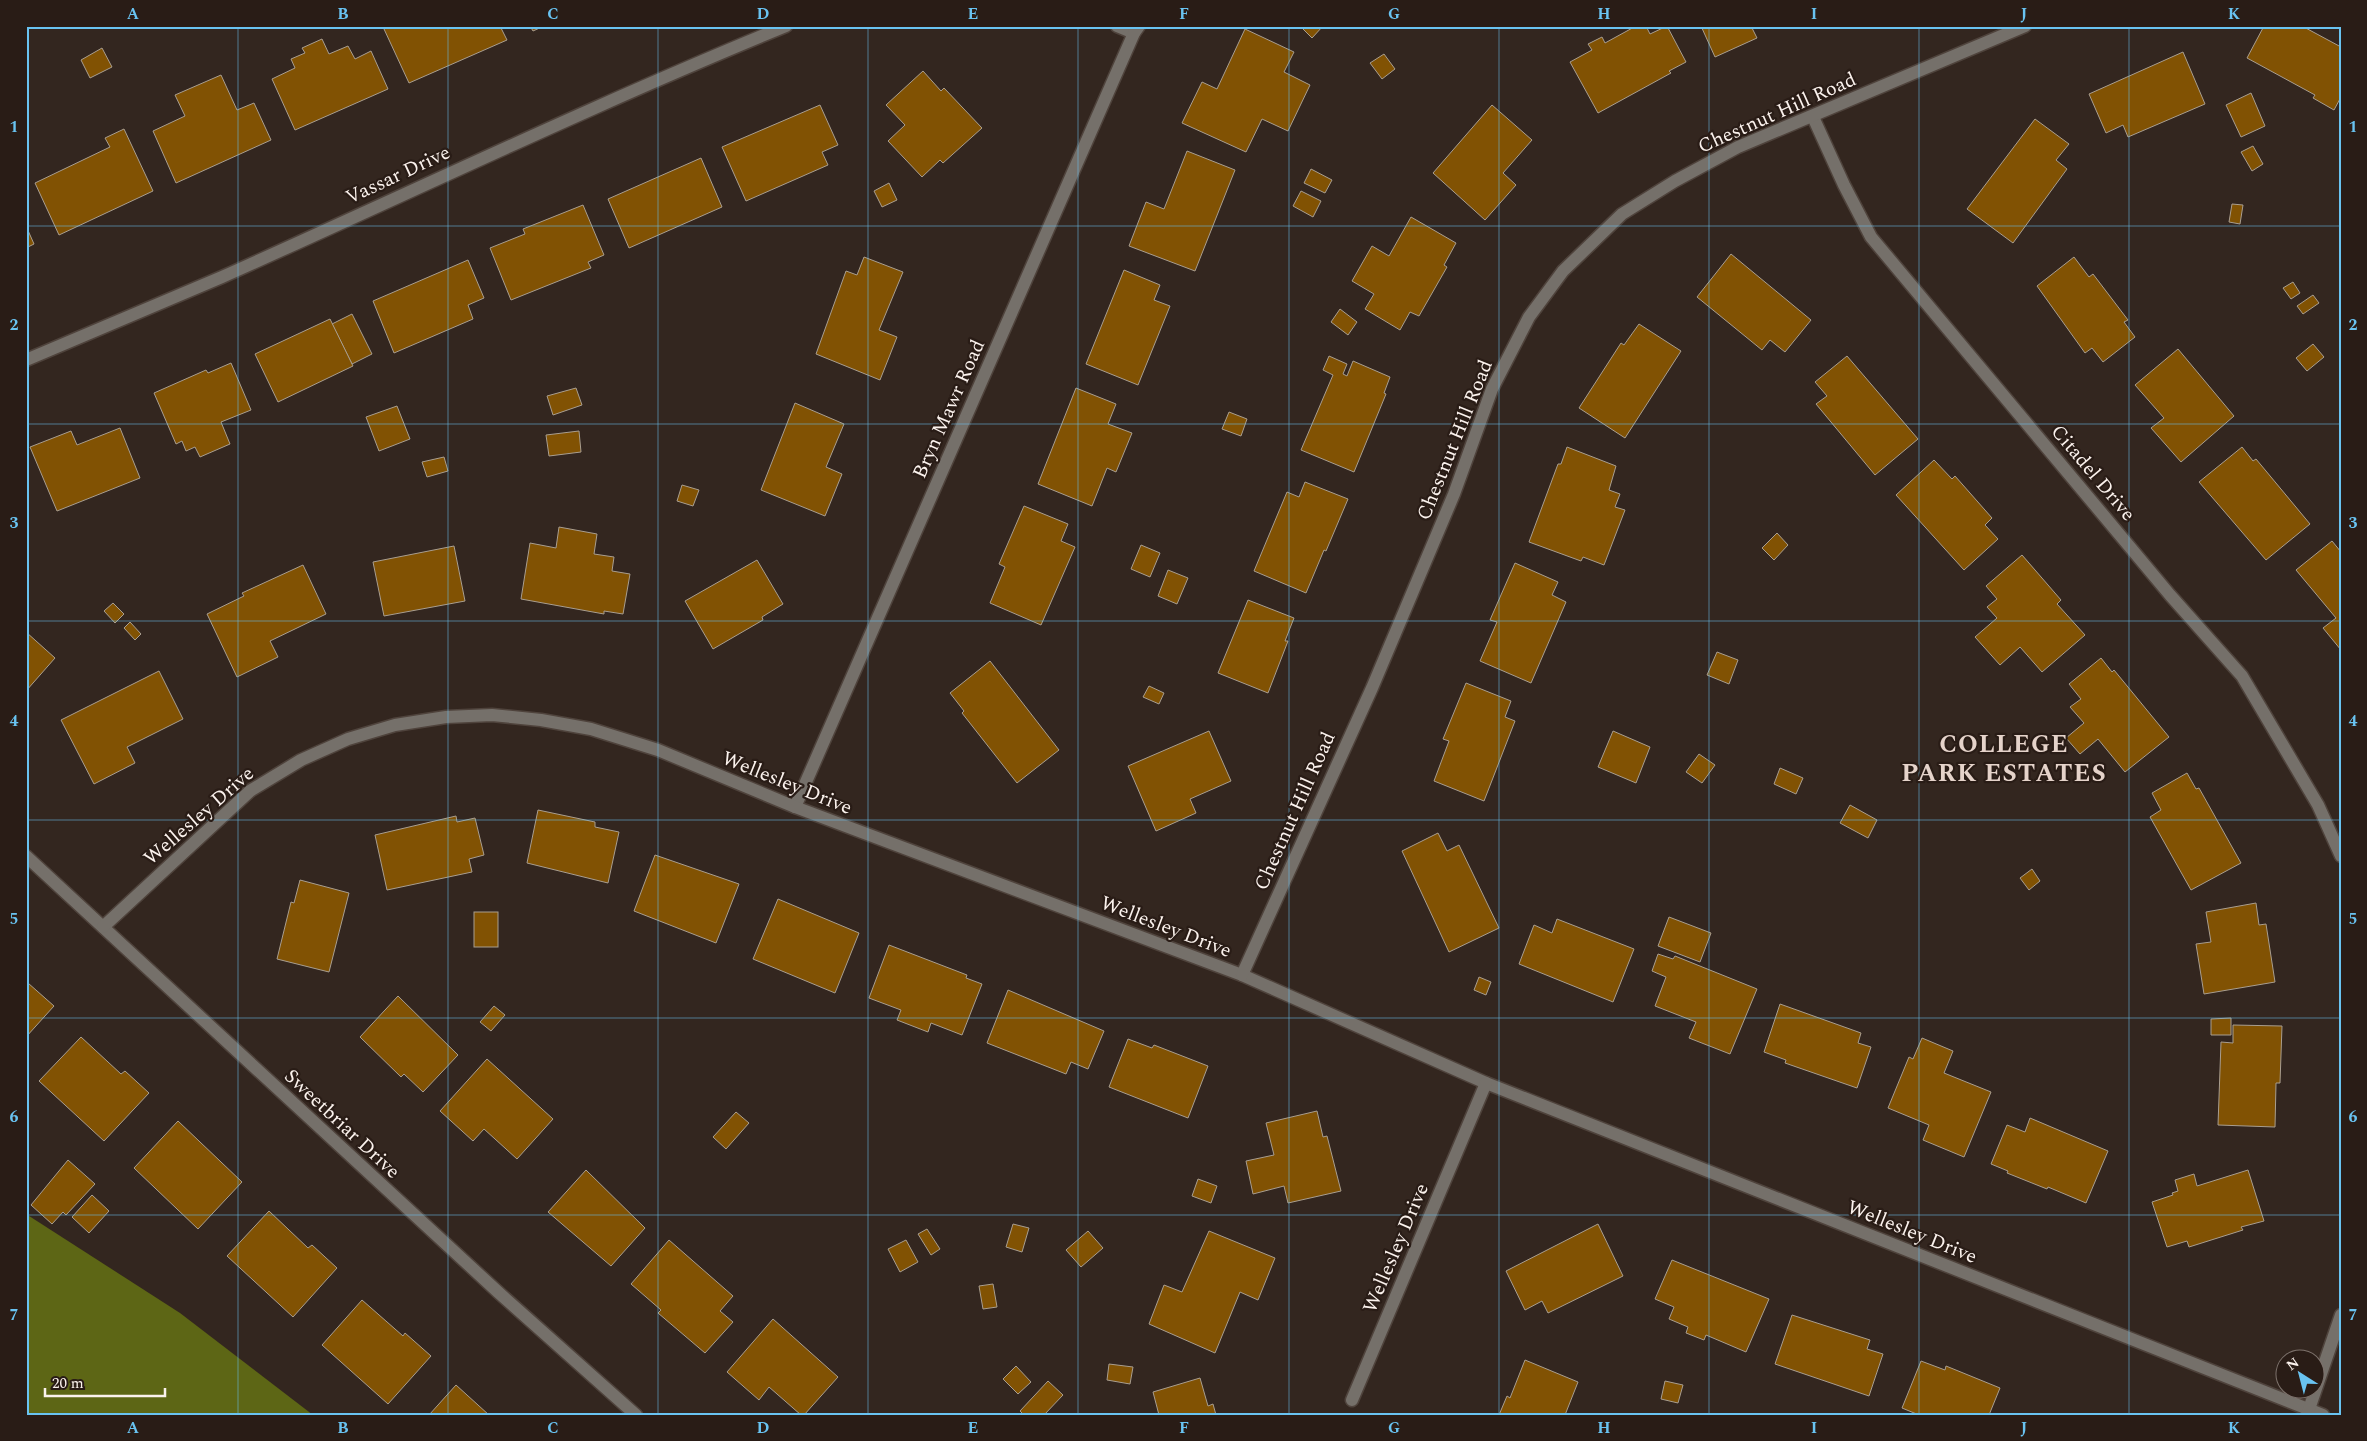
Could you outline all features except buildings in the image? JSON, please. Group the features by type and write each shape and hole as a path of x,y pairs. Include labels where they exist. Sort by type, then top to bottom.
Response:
{"street":[{"name":"Vassar Drive","path":"26,360 221,277 452,171 694,64 786,26"},
{"path":"1117,26 1137,30"},
{"name":"Chestnut Hill Road","path":"1242,975 1372,688 1454,494 1492,389 1529,317 1563,271 1622,214 1675,180 1738,147 1813,117 2024,26"},
{"name":"Bryn Mawr Road","path":"795,807 1137,30"},
{"name":"Citadel Drive","path":"1813,117 1844,185 1871,237 2164,588 2242,676 2318,805 2341,856"},
{"name":"Wellesley Drive","path":"104,927 250,791 301,760 348,739 395,725 446,717 492,716 541,720 591,729 658,750 795,807 1242,975 1486,1083 2308,1412 2324,1415"},
{"name":"Sweetbriar Drive","path":"26,856 469,1265 636,1415"},
{"name":"Wellesley Drive","path":"1352,1400 1486,1083"},
{"path":"2308,1412 2341,1315"}],"green space":[{"path":"26,1214 180,1313 313,1415 26,1415"}],"district":[{"name":"COLLEGE PARK ESTATES","path":"2004,760"}]}
